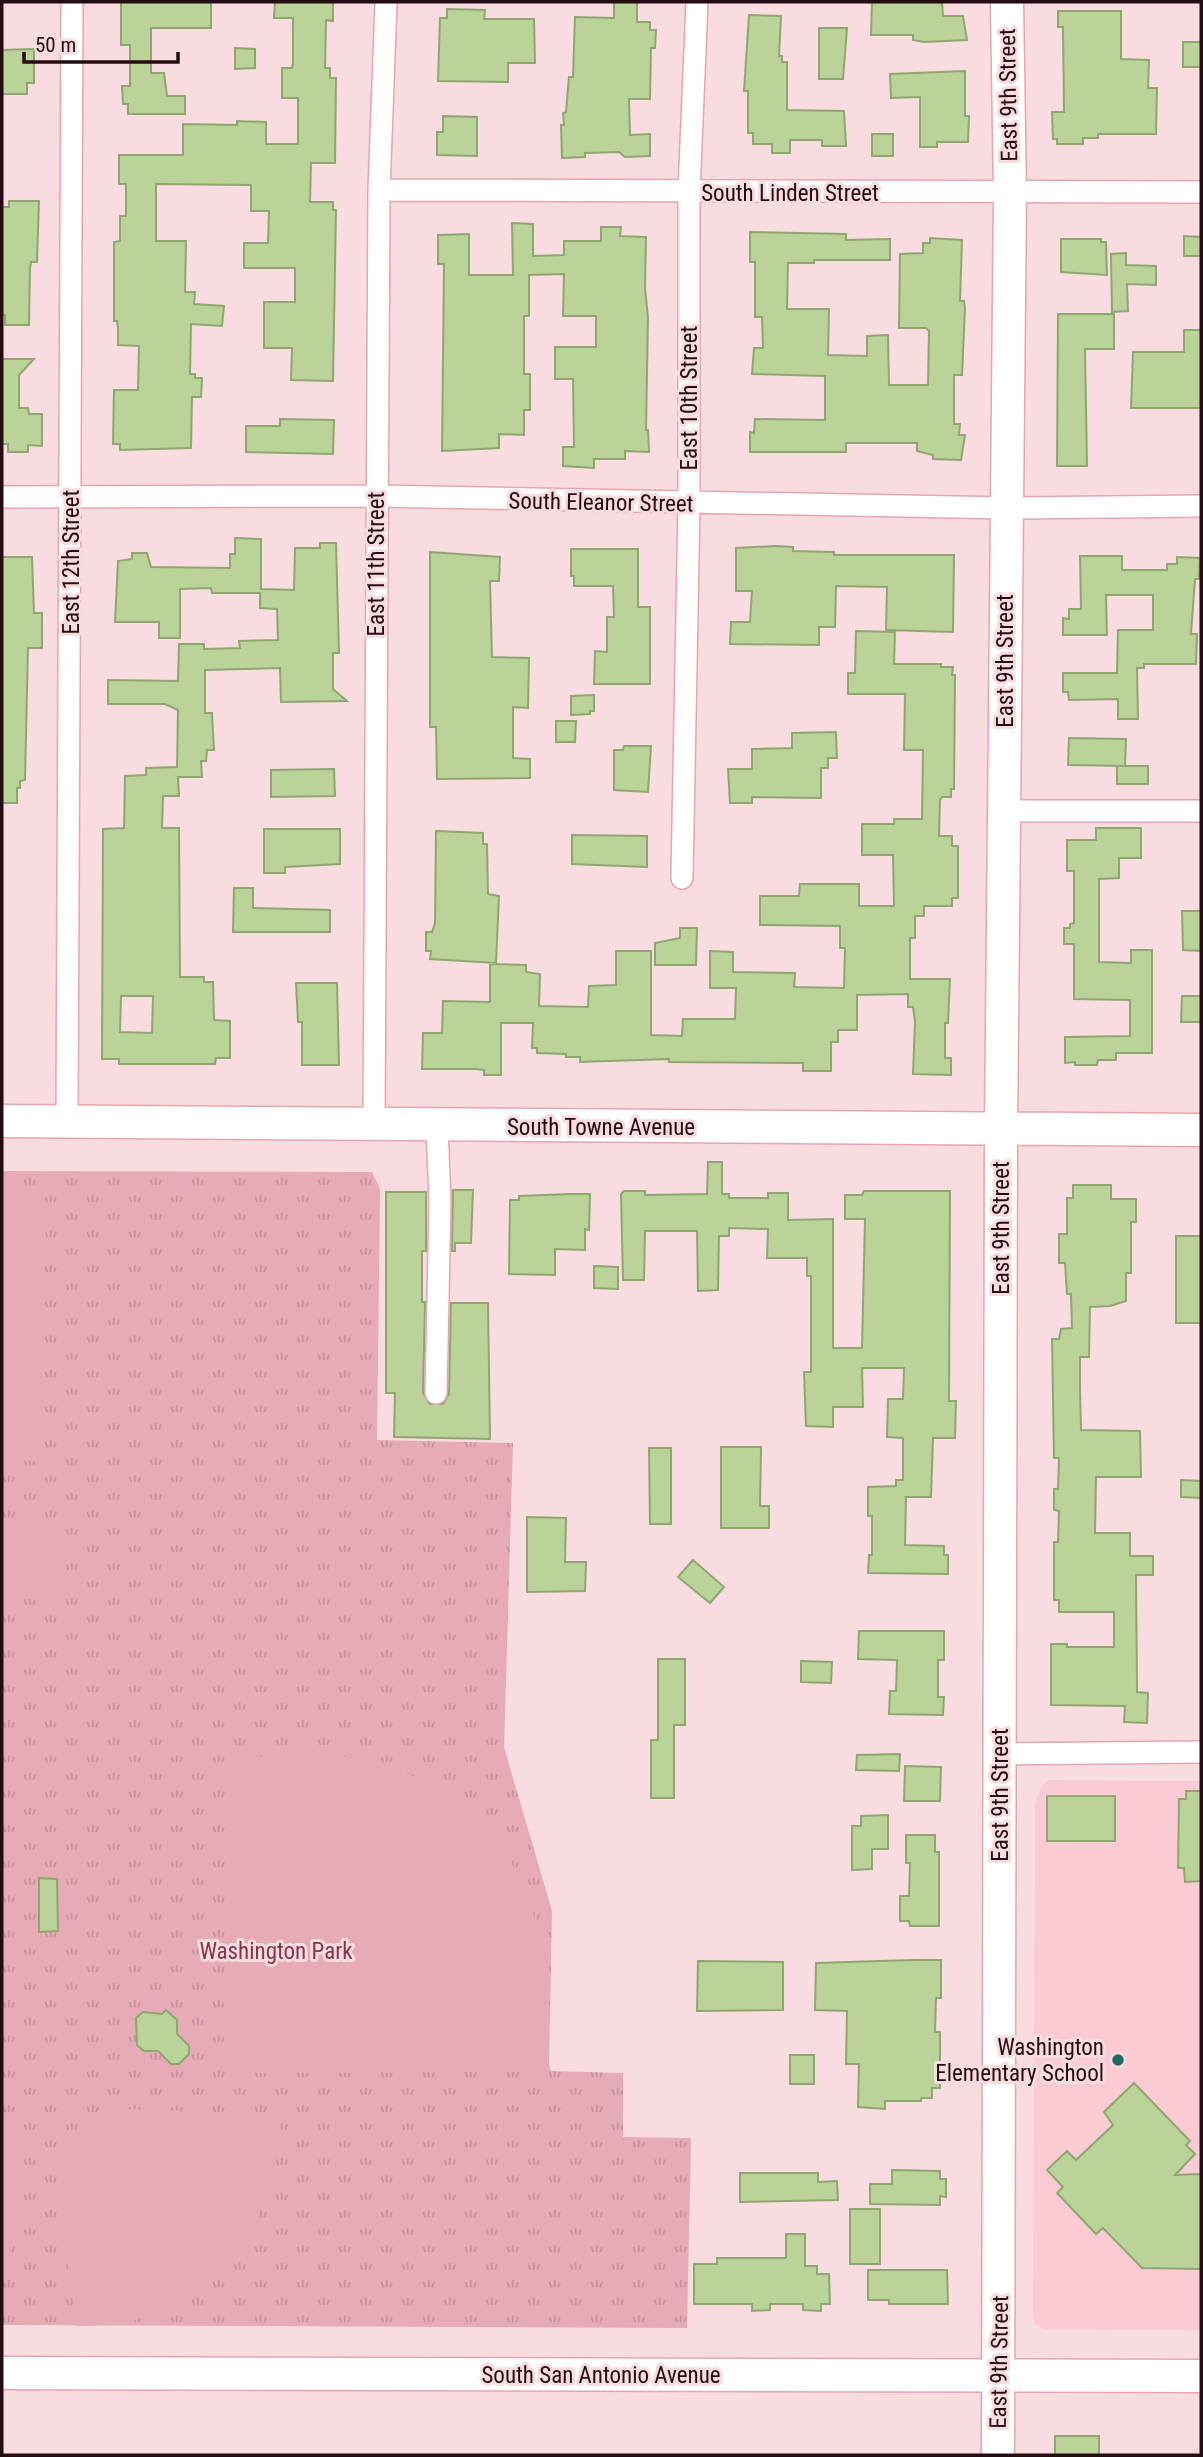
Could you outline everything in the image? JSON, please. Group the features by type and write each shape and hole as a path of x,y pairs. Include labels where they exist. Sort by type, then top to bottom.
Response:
{"street":[{"name":"East 12th Street","path":"67,1122 72,497 72,2"},
{"name":"East 11th Street","path":"374,1125 380,190 386,2"},
{"name":"East 10th Street","path":"682,878 689,504 688,192 698,2"},
{"name":"East 9th Street","path":"998,2455 1001,1130 1010,194 1007,2"},
{"name":"South Linden Street","path":"380,190 1010,194 1201,192"},
{"name":"South Eleanor Street","path":"2,497 377,496 1005,508 1201,506"},
{"path":"1004,811 1201,811"},
{"name":"South Towne Avenue","path":"2,1121 1201,1130"},
{"path":"436,1393 440,1201 438,1126"},
{"path":"1000,1754 1201,1752"},
{"name":"South San Antonio Avenue","path":"2,2374 1201,2376"}],"shaded area":[{"name":"Washington Elementary School","path":"1048,1780 1201,1781 1201,2330 1043,2329 1035,2324 1033,2317 1035,1804 1041,1787"}],"green space":[{"name":"Washington Park","path":"2,1171 372,1172 380,1189 377,1440 513,1443 504,1747 552,1911 549,2064 551,2071 623,2073 623,2137 691,2138 687,2328 2,2325"},
{"path":"2,1190 27,1191 32,1197 37,1191 49,1204 41,1224 46,1225 39,1461 2,1461"},
{"path":"2,1521 17,1521 16,1597 2,1597"},
{"path":"23,1522 65,1522 65,1599 22,1599"},
{"path":"314,1755 357,1758 386,1765 414,1777 441,1792 466,1811 507,1857 522,1884 538,1931 542,1971 540,2072 239,2073 224,2058 227,1758"},
{"path":"100,2109 170,2110 280,2124 270,2179 258,2219 243,2246 231,2260 180,2299 144,2317 116,2325 76,2326 61,2216 61,2151"},
{"path":"2,2112 16,2132 15,2216 2,2293"}],"building":[{"path":"121,2 211,2 211,28 151,28 151,73 164,73 167,96 185,96 185,114 128,114 128,104 123,104 122,86 130,86 130,45 121,45"},
{"path":"275,2 333,2 333,21 326,20 325,68 330,68 330,78 336,78 335,163 311,163 310,202 333,202 333,210 336,210 333,381 291,380 292,348 264,348 264,302 295,302 295,268 244,268 244,243 268,243 269,211 251,211 251,185 156,184 156,241 186,241 185,292 195,292 194,304 224,306 222,326 191,324 190,374 195,374 195,378 202,378 201,397 192,397 191,448 120,450 120,444 113,444 114,390 138,390 139,346 118,345 117,321 114,321 114,242 120,241 120,216 126,216 126,184 119,184 119,155 183,155 183,124 237,125 237,121 266,122 266,144 298,144 298,98 282,98 282,68 292,68 293,63 293,18 274,18"},
{"path":"614,2 637,2 637,22 650,22 650,30 656,30 655,48 651,48 650,99 629,99 630,135 650,134 650,156 625,157 619,152 585,153 585,157 562,158 561,125 564,125 563,113 566,112 569,77 573,77 575,17 614,18"},
{"path":"872,2 942,2 943,16 963,16 967,40 924,42 913,40 913,35 871,35"},
{"path":"447,9 485,10 484,19 534,19 535,63 508,63 508,82 438,81 440,18 447,18"},
{"path":"1058,11 1121,11 1121,59 1149,60 1148,88 1157,88 1156,134 1098,134 1098,138 1083,138 1083,144 1057,144 1057,139 1053,139 1052,112 1064,112 1063,27 1058,27"},
{"path":"749,15 781,16 779,56 782,56 782,62 787,62 787,110 844,111 846,146 822,146 822,140 790,140 790,153 772,153 772,144 753,144 753,133 748,133 748,91 744,91"},
{"path":"819,28 847,28 843,79 819,79"},
{"path":"1183,42 1201,42 1201,67 1183,67"},
{"path":"235,48 255,49 255,68 235,69"},
{"path":"34,49 34,83 27,83 27,94 2,94 2,50"},
{"path":"965,71 968,142 937,142 937,147 920,147 920,97 891,98 890,74"},
{"path":"443,116 477,117 477,156 437,155 437,132 443,132"},
{"path":"872,134 893,134 893,156 872,156"},
{"path":"9,201 39,201 37,262 31,262 30,268 29,325 5,325 5,315 2,315 2,207 9,207"},
{"path":"512,223 533,224 533,256 564,255 564,241 601,241 601,227 621,227 620,236 646,237 646,430 649,452 625,451 625,459 594,459 594,468 563,466 563,447 574,447 573,379 555,379 555,347 596,347 596,316 563,316 564,274 529,275 529,316 524,316 524,374 530,374 530,410 524,410 524,435 499,434 499,448 442,451 444,264 438,264 438,235 469,234 469,275 513,275"},
{"path":"750,232 846,234 846,240 890,239 890,260 814,260 814,263 788,263 787,309 829,309 828,355 867,356 867,336 888,335 889,385 928,385 929,331 926,328 899,328 900,254 923,253 923,243 930,243 930,238 962,240 960,301 964,301 965,308 962,375 954,375 954,424 960,424 959,435 965,435 961,460 933,459 933,455 917,451 917,443 846,443 846,452 750,452 750,432 754,433 755,419 825,420 825,376 752,374 754,348 763,348 762,317 755,317 755,262 750,262"},
{"path":"1184,236 1201,237 1201,256 1184,256"},
{"path":"1061,239 1101,239 1101,242 1106,242 1107,275 1061,272"},
{"path":"1126,253 1126,265 1156,266 1156,285 1127,284 1128,311 1112,312 1111,254"},
{"path":"1058,314 1114,314 1114,349 1085,349 1087,466 1057,466"},
{"path":"1184,330 1201,330 1201,408 1131,408 1133,352 1184,352"},
{"path":"2,359 34,359 19,375 19,408 28,408 29,414 42,414 42,446 28,445 28,452 8,452 8,444 2,444"},
{"path":"280,419 334,420 333,454 246,452 246,426 280,426"},
{"path":"235,538 261,539 261,589 294,590 295,548 320,548 320,543 336,543 339,653 333,653 333,689 347,701 281,702 280,668 205,670 205,713 212,713 214,750 207,750 206,761 201,761 202,777 178,777 179,796 163,796 162,828 179,828 180,977 204,977 204,982 213,982 214,1020 230,1021 230,1058 216,1058 215,1064 119,1064 119,1059 102,1059 103,829 124,828 125,776 146,775 146,768 177,767 178,710 165,704 108,704 108,680 178,681 179,644 204,644 204,649 240,648 239,641 278,640 277,609 260,608 260,593 212,593 211,588 180,589 180,638 159,638 159,622 115,622 118,561 132,559 132,553 147,553 151,567 230,568 230,554 235,554","holes":["121,996 153,996 152,1033 120,1032"]},
{"path":"793,547 793,551 834,552 834,555 954,555 953,632 886,630 887,587 836,586 835,627 819,627 819,645 730,644 731,622 750,622 752,591 736,591 736,548"},
{"path":"571,549 638,549 638,607 650,607 650,684 594,684 595,651 607,652 607,617 614,617 613,586 574,586 574,576 571,576"},
{"path":"430,552 500,557 499,581 490,581 492,657 529,658 528,708 513,707 513,758 530,759 530,778 437,779 436,727 430,727"},
{"path":"1080,556 1122,556 1122,570 1167,570 1167,564 1177,564 1177,557 1200,558 1199,579 1195,579 1191,634 1197,634 1196,664 1144,664 1144,668 1137,668 1138,719 1118,719 1118,699 1069,700 1068,692 1063,692 1063,673 1117,673 1118,630 1153,630 1153,595 1106,595 1107,635 1063,635 1063,618 1069,619 1069,609 1081,609"},
{"path":"2,557 32,557 34,613 42,613 42,648 28,648 25,780 20,781 20,788 17,788 17,803 2,803"},
{"path":"856,631 895,632 894,664 941,664 941,667 953,667 952,675 955,675 954,789 951,789 951,797 942,797 940,800 939,836 952,836 952,846 958,846 958,898 952,898 952,906 924,906 924,916 915,916 915,938 910,938 910,979 950,979 948,1023 945,1023 945,1058 951,1058 951,1075 913,1074 915,1021 913,1007 908,1007 908,994 857,995 857,1030 838,1030 838,1042 831,1042 831,1071 803,1071 803,1063 669,1062 669,1059 580,1062 580,1057 566,1057 566,1054 537,1053 537,1048 532,1048 533,1023 501,1023 501,1075 484,1075 484,1070 476,1069 422,1069 423,1033 442,1033 443,1001 490,1002 490,964 526,965 526,972 540,974 539,1006 588,1007 589,986 616,985 616,951 651,951 651,1035 682,1036 683,1019 735,1019 736,988 710,988 710,951 733,952 733,972 795,973 794,987 844,988 845,948 840,948 840,926 760,925 760,896 799,896 800,884 859,884 859,906 894,906 893,855 862,855 862,824 894,824 894,819 922,819 923,750 904,750 905,694 848,694 848,673 855,673"},
{"path":"594,695 594,711 590,711 590,714 571,715 571,696"},
{"path":"556,721 576,721 575,742 556,742"},
{"path":"836,732 837,758 828,758 828,768 821,768 821,798 752,797 752,803 730,803 728,769 752,769 752,749 792,748 792,733"},
{"path":"1069,738 1126,739 1125,766 1068,765"},
{"path":"624,746 651,746 648,792 614,790 614,750 623,750"},
{"path":"1117,766 1148,766 1148,784 1117,784"},
{"path":"334,769 335,796 271,797 271,770"},
{"path":"1096,828 1141,828 1141,858 1119,858 1119,878 1099,879 1099,962 1131,963 1131,950 1152,950 1152,1053 1116,1053 1116,1060 1098,1060 1097,1065 1075,1065 1075,1062 1065,1063 1065,1037 1130,1036 1130,1000 1074,999 1074,944 1064,944 1064,928 1070,928 1070,924 1074,923 1074,871 1067,871 1067,840 1096,840"},
{"path":"264,829 340,829 340,864 285,867 285,873 264,873"},
{"path":"436,831 483,833 483,844 487,844 488,894 499,896 496,963 430,959 431,951 426,951 426,932 432,932 435,923"},
{"path":"572,835 647,836 647,867 572,864"},
{"path":"234,888 253,888 253,908 330,910 330,932 233,932"},
{"path":"1182,911 1201,911 1201,951 1183,950"},
{"path":"680,928 697,928 696,965 655,965 655,943 680,938"},
{"path":"296,983 337,983 339,1065 302,1065 302,1022 298,1022"},
{"path":"1182,996 1201,996 1201,1022 1181,1022"},
{"path":"708,1162 722,1162 722,1194 729,1194 729,1198 768,1198 768,1193 788,1193 788,1220 833,1219 833,1348 862,1348 865,1219 845,1219 845,1195 862,1195 864,1191 950,1191 949,1401 956,1401 955,1438 933,1438 931,1497 906,1497 905,1545 944,1546 944,1555 948,1555 948,1574 868,1573 869,1555 872,1555 872,1516 868,1516 868,1487 896,1486 896,1480 903,1480 903,1438 887,1437 888,1399 903,1399 904,1368 862,1368 863,1407 833,1407 833,1427 806,1426 804,1372 811,1372 811,1276 807,1276 807,1258 767,1258 768,1229 729,1228 729,1236 719,1236 718,1290 698,1291 697,1231 645,1231 644,1280 623,1280 621,1194 624,1191 645,1191 645,1195 707,1194"},
{"path":"1073,1185 1111,1185 1111,1199 1136,1199 1136,1222 1131,1222 1131,1273 1126,1273 1126,1301 1110,1306 1090,1307 1089,1357 1080,1357 1080,1389 1081,1430 1140,1431 1141,1477 1096,1477 1095,1533 1130,1533 1130,1556 1153,1556 1153,1575 1136,1575 1137,1692 1148,1693 1147,1723 1124,1722 1125,1706 1051,1705 1051,1644 1067,1644 1067,1647 1114,1647 1114,1612 1059,1612 1059,1600 1054,1600 1054,1542 1058,1542 1059,1511 1054,1510 1054,1489 1058,1489 1059,1458 1054,1458 1052,1339 1059,1339 1061,1329 1072,1328 1071,1294 1067,1294 1065,1263 1059,1263 1059,1234 1067,1234 1067,1198 1073,1198"},
{"path":"453,1190 473,1190 471,1243 455,1243 455,1251 452,1251"},
{"path":"386,1192 426,1192 426,1251 422,1251 422,1302 425,1302 423,1393 430,1404 443,1404 449,1394 451,1303 488,1303 490,1439 394,1437 395,1393 386,1393"},
{"path":"590,1194 589,1230 585,1229 585,1250 555,1249 555,1275 509,1274 510,1200 519,1200 519,1196"},
{"path":"1176,1236 1201,1236 1201,1323 1176,1323"},
{"path":"594,1266 618,1267 618,1289 594,1288"},
{"path":"721,1447 761,1447 760,1506 769,1506 769,1528 721,1528"},
{"path":"649,1448 671,1448 671,1524 650,1524"},
{"path":"1181,1480 1201,1481 1201,1498 1181,1497"},
{"path":"527,1517 566,1518 565,1562 586,1562 585,1591 527,1592"},
{"path":"693,1560 724,1587 710,1603 678,1577"},
{"path":"859,1631 944,1631 944,1660 938,1660 938,1697 944,1697 943,1715 889,1714 890,1691 896,1691 897,1660 858,1659"},
{"path":"658,1659 685,1659 685,1725 674,1725 674,1798 651,1798 651,1740 658,1740"},
{"path":"801,1661 832,1662 831,1683 801,1682"},
{"path":"900,1754 899,1771 856,1770 857,1755"},
{"path":"905,1766 941,1767 940,1801 904,1801"},
{"path":"1186,1791 1201,1791 1201,1881 1185,1882 1184,1868 1178,1868 1179,1799 1186,1799"},
{"path":"1047,1796 1115,1796 1115,1841 1047,1841"},
{"path":"888,1815 888,1849 872,1849 872,1869 852,1870 852,1826 861,1826 861,1816"},
{"path":"906,1835 935,1835 935,1852 939,1852 939,1926 910,1926 909,1921 900,1921 900,1896 909,1896 910,1863 906,1863"},
{"path":"39,1878 57,1879 58,1931 39,1932"},
{"path":"941,1960 941,1998 936,1998 935,2032 940,2032 940,2088 932,2088 932,2098 921,2098 921,2101 885,2101 885,2109 858,2107 859,2064 846,2064 847,2011 815,2010 816,1963"},
{"path":"698,1961 783,1962 783,2010 697,2011"},
{"path":"166,2010 177,2020 177,2034 189,2046 189,2054 179,2064 171,2064 158,2051 144,2051 137,2045 136,2018 143,2012 162,2014"},
{"path":"790,2055 814,2055 814,2084 790,2084"},
{"path":"1134,2083 1190,2141 1186,2145 1195,2154 1175,2175 1201,2174 1201,2269 1142,2268 1103,2228 1096,2234 1057,2193 1063,2187 1047,2170 1067,2151 1076,2160 1113,2125 1104,2112"},
{"path":"892,2170 940,2171 940,2179 946,2179 946,2197 940,2196 940,2205 870,2204 870,2184 892,2184"},
{"path":"740,2173 818,2173 818,2182 837,2181 838,2200 740,2202"},
{"path":"850,2209 880,2209 880,2264 850,2264"},
{"path":"786,2234 805,2234 805,2266 817,2266 817,2274 829,2274 830,2304 821,2304 821,2311 803,2310 803,2304 770,2304 770,2310 752,2311 752,2304 694,2304 694,2264 717,2264 717,2258 786,2258"},
{"path":"868,2270 947,2270 948,2304 889,2304 889,2300 868,2300"},
{"path":"1055,2436 1099,2436 1099,2455 1055,2455"}],"place":[{"name":"Washington Elementary School","path":"1118,2060"}]}
